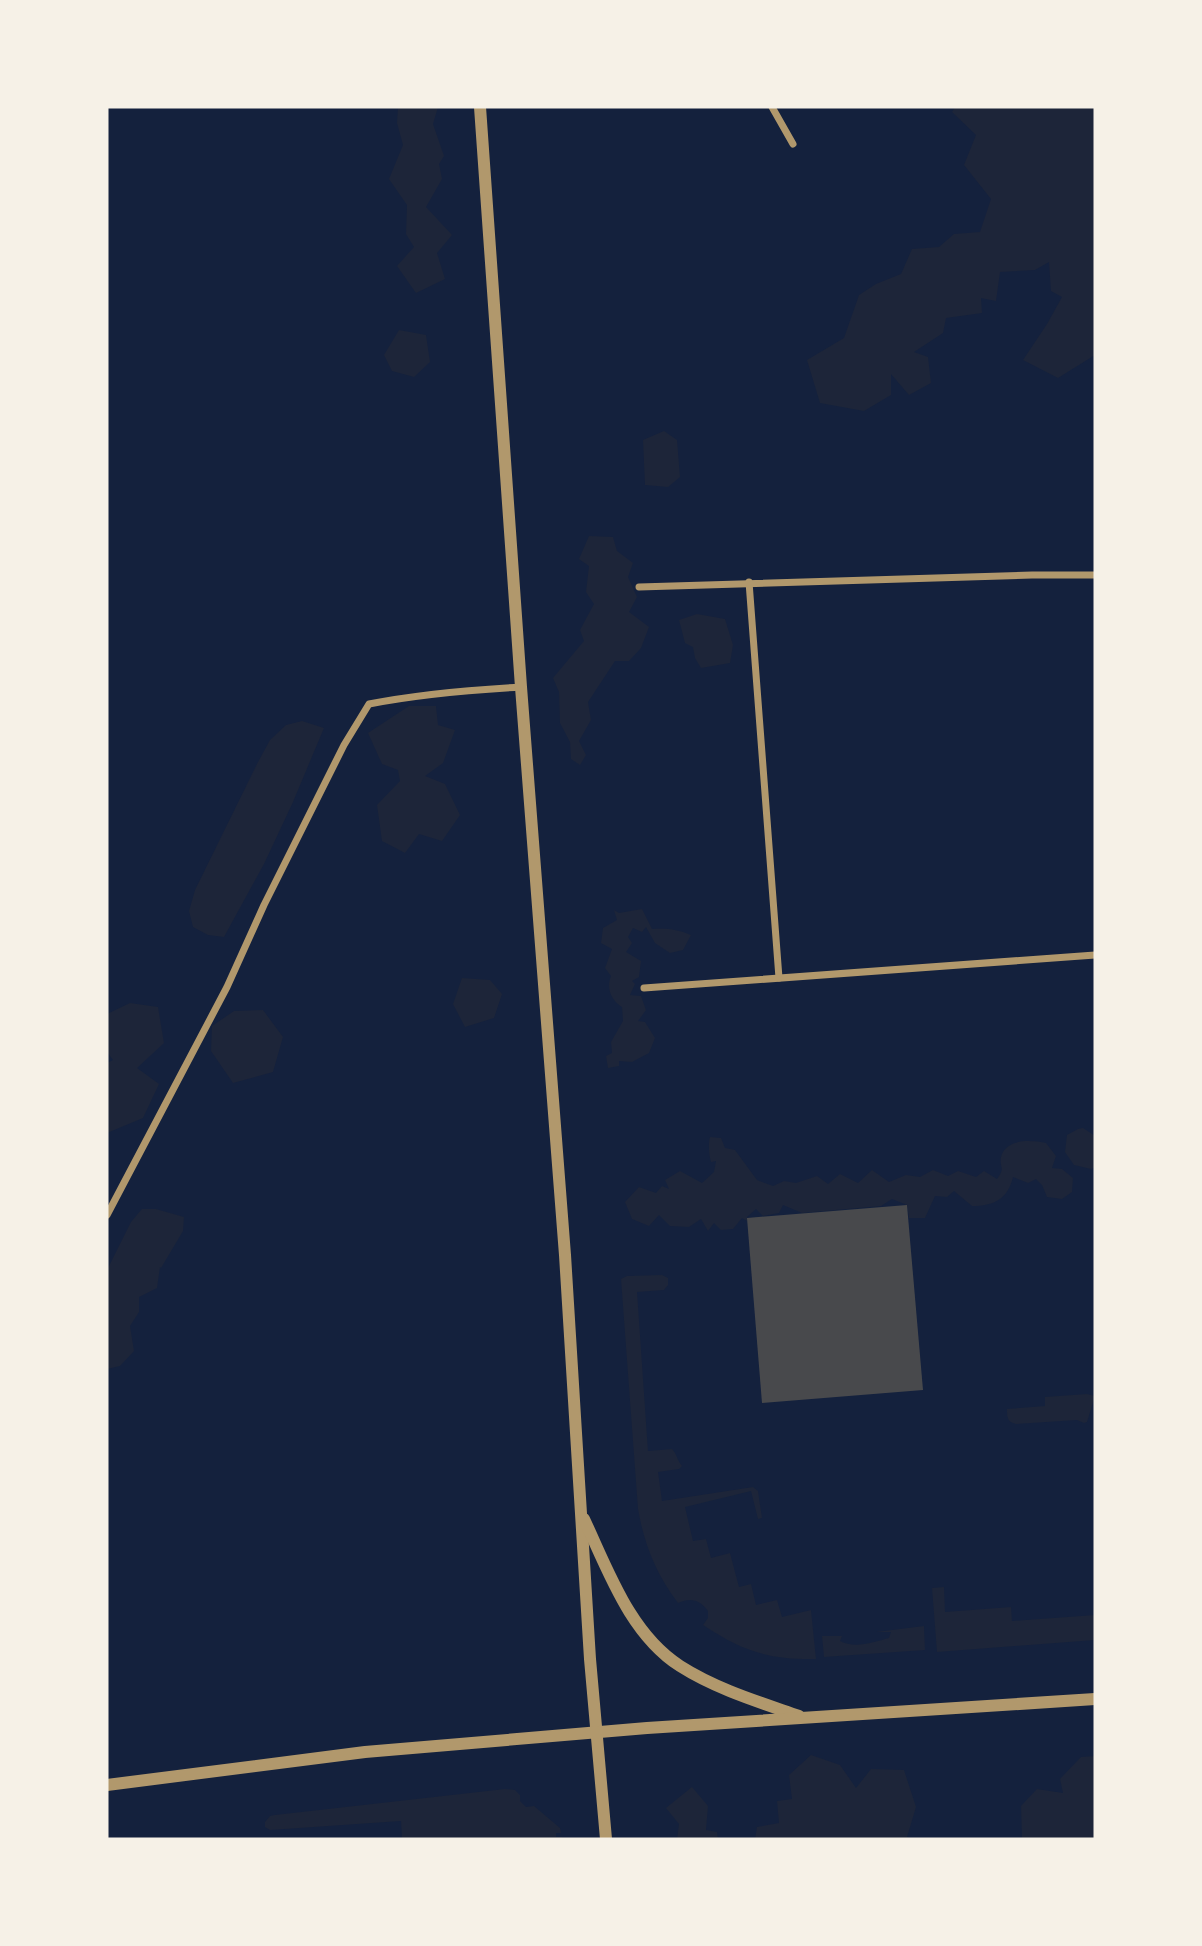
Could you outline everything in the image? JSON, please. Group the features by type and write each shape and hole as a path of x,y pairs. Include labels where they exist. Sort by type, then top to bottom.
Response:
{"street":[{"path":"480,107 565,1255 580,1511 606,1839"},
{"path":"772,107 793,144"},
{"path":"639,587 749,582 1095,575"},
{"path":"749,582 779,978"},
{"path":"107,1215 227,987 264,905 344,745 369,704 452,691 521,687"},
{"path":"644,988 1095,955"},
{"path":"580,1511 613,1582 631,1613 647,1636 665,1654 680,1666 713,1684 806,1718"},
{"path":"107,1785 365,1752 597,1733 1095,1699"}],"shaded area":[{"path":"398,107 438,107 433,124 444,156 439,164 442,179 426,207 452,235 437,253 445,279 416,293 397,266 414,247 406,234 407,205 389,179 403,145 397,123"},
{"path":"955,107 1095,107 1095,355 1058,378 1023,360 1062,297 1051,291 1049,262 1035,270 1000,272 996,301 981,298 982,313 946,318 943,333 914,352 928,357 931,383 909,395 891,374 891,395 864,411 820,403 807,360 844,338 859,295 876,284 901,274 912,249 939,247 954,234 980,232 991,199 964,165 976,135 952,112"},
{"path":"399,330 426,335 430,362 414,377 392,371 384,355"},
{"path":"664,431 677,440 680,477 668,487 645,485 643,440"},
{"path":"589,536 613,537 617,551 633,563 628,577 637,597 629,612 649,627 641,648 629,661 615,661 588,702 591,720 579,741 586,755 580,765 571,759 570,742 560,723 559,692 553,678 584,641 580,630 594,604 586,592 589,566 579,559"},
{"path":"697,614 725,619 733,645 730,663 701,668 693,647 685,643 679,620"},
{"path":"409,706 436,706 438,725 455,730 443,763 425,776 445,784 460,815 442,841 419,834 405,853 382,841 377,805 400,781 398,770 382,764 368,733"},
{"path":"302,721 324,728 293,802 264,864 224,937 208,935 193,927 189,911 195,890 270,740 286,725"},
{"path":"642,909 652,929 672,929 691,935 683,950 670,953 655,943 646,927 642,932 633,928 628,937 632,943 626,952 641,961 639,977 632,981 635,984 630,995 641,996 646,1010 638,1021 645,1022 655,1038 649,1053 632,1062 619,1061 619,1066 608,1068 606,1056 612,1053 611,1042 623,1021 622,1007 612,997 609,989 611,976 605,968 612,949 601,943 603,928 617,920 614,910 619,913"},
{"path":"462,978 490,980 502,994 494,1018 465,1027 453,1004"},
{"path":"130,1003 158,1007 164,1043 137,1068 159,1084 143,1118 107,1133 107,1063 113,1060 107,1052 107,1014"},
{"path":"263,1010 283,1037 273,1072 233,1083 211,1051 212,1026 234,1011"},
{"path":"1083,1128 1095,1136 1095,1167 1091,1169 1074,1165 1065,1152 1067,1135"},
{"path":"710,1137 721,1138 725,1148 735,1150 757,1180 773,1186 784,1181 796,1183 817,1176 828,1184 840,1174 858,1183 872,1170 889,1182 906,1175 920,1177 933,1170 948,1176 958,1171 976,1177 984,1171 997,1179 1002,1170 1001,1157 1008,1146 1027,1141 1040,1142 1046,1143 1056,1156 1052,1168 1062,1169 1073,1178 1072,1192 1062,1199 1047,1197 1036,1179 1028,1183 1013,1177 1004,1196 987,1205 972,1206 954,1191 947,1197 935,1196 925,1218 909,1218 907,1205 892,1199 881,1206 802,1213 783,1205 779,1213 763,1216 756,1209 747,1217 747,1221 742,1218 733,1229 721,1230 714,1223 708,1231 701,1219 689,1227 670,1226 659,1215 649,1226 632,1219 625,1202 639,1187 656,1193 662,1186 669,1189 665,1180 680,1171 702,1183 714,1172 716,1161 711,1162 710,1159"},
{"path":"142,1209 156,1209 184,1217 183,1231 160,1267 157,1288 139,1297 139,1312 130,1326 134,1351 120,1366 107,1369 107,1270 131,1222"},
{"path":"662,1275 668,1278 668,1285 664,1290 637,1292 648,1451 672,1449 682,1466 679,1469 658,1472 662,1501 753,1487 758,1491 762,1518 758,1519 751,1491 685,1507 693,1541 706,1539 711,1558 730,1553 739,1587 751,1584 756,1605 777,1600 782,1617 811,1610 816,1659 770,1656 717,1634 703,1625 708,1618 708,1611 702,1604 691,1600 678,1603 652,1558 638,1509 621,1279 627,1276"},
{"path":"1087,1394 1095,1396 1087,1422 1084,1423 1077,1420 1016,1424 1007,1417 1007,1409 1045,1406 1045,1397"},
{"path":"944,1587 945,1612 1011,1607 1012,1621 1095,1615 1095,1640 937,1652 932,1588"},
{"path":"924,1626 925,1650 824,1657 822,1636 842,1636 840,1641 864,1644 889,1638 891,1632 876,1632"},
{"path":"811,1755 840,1765 856,1788 871,1769 904,1770 916,1807 907,1837 911,1839 755,1839 757,1827 779,1823 777,1801 792,1799 789,1775"},
{"path":"1095,1756 1095,1839 1022,1839 1021,1806 1037,1789 1063,1793 1060,1779 1081,1757"},
{"path":"692,1787 708,1806 706,1830 717,1832 718,1839 677,1839 679,1824 666,1808"},
{"path":"515,1790 526,1807 534,1806 560,1828 561,1833 556,1833 556,1837 562,1839 402,1839 401,1821 270,1830 265,1827 270,1816 275,1815"}],"building":[{"path":"907,1205 923,1390 762,1403 747,1218"}]}
